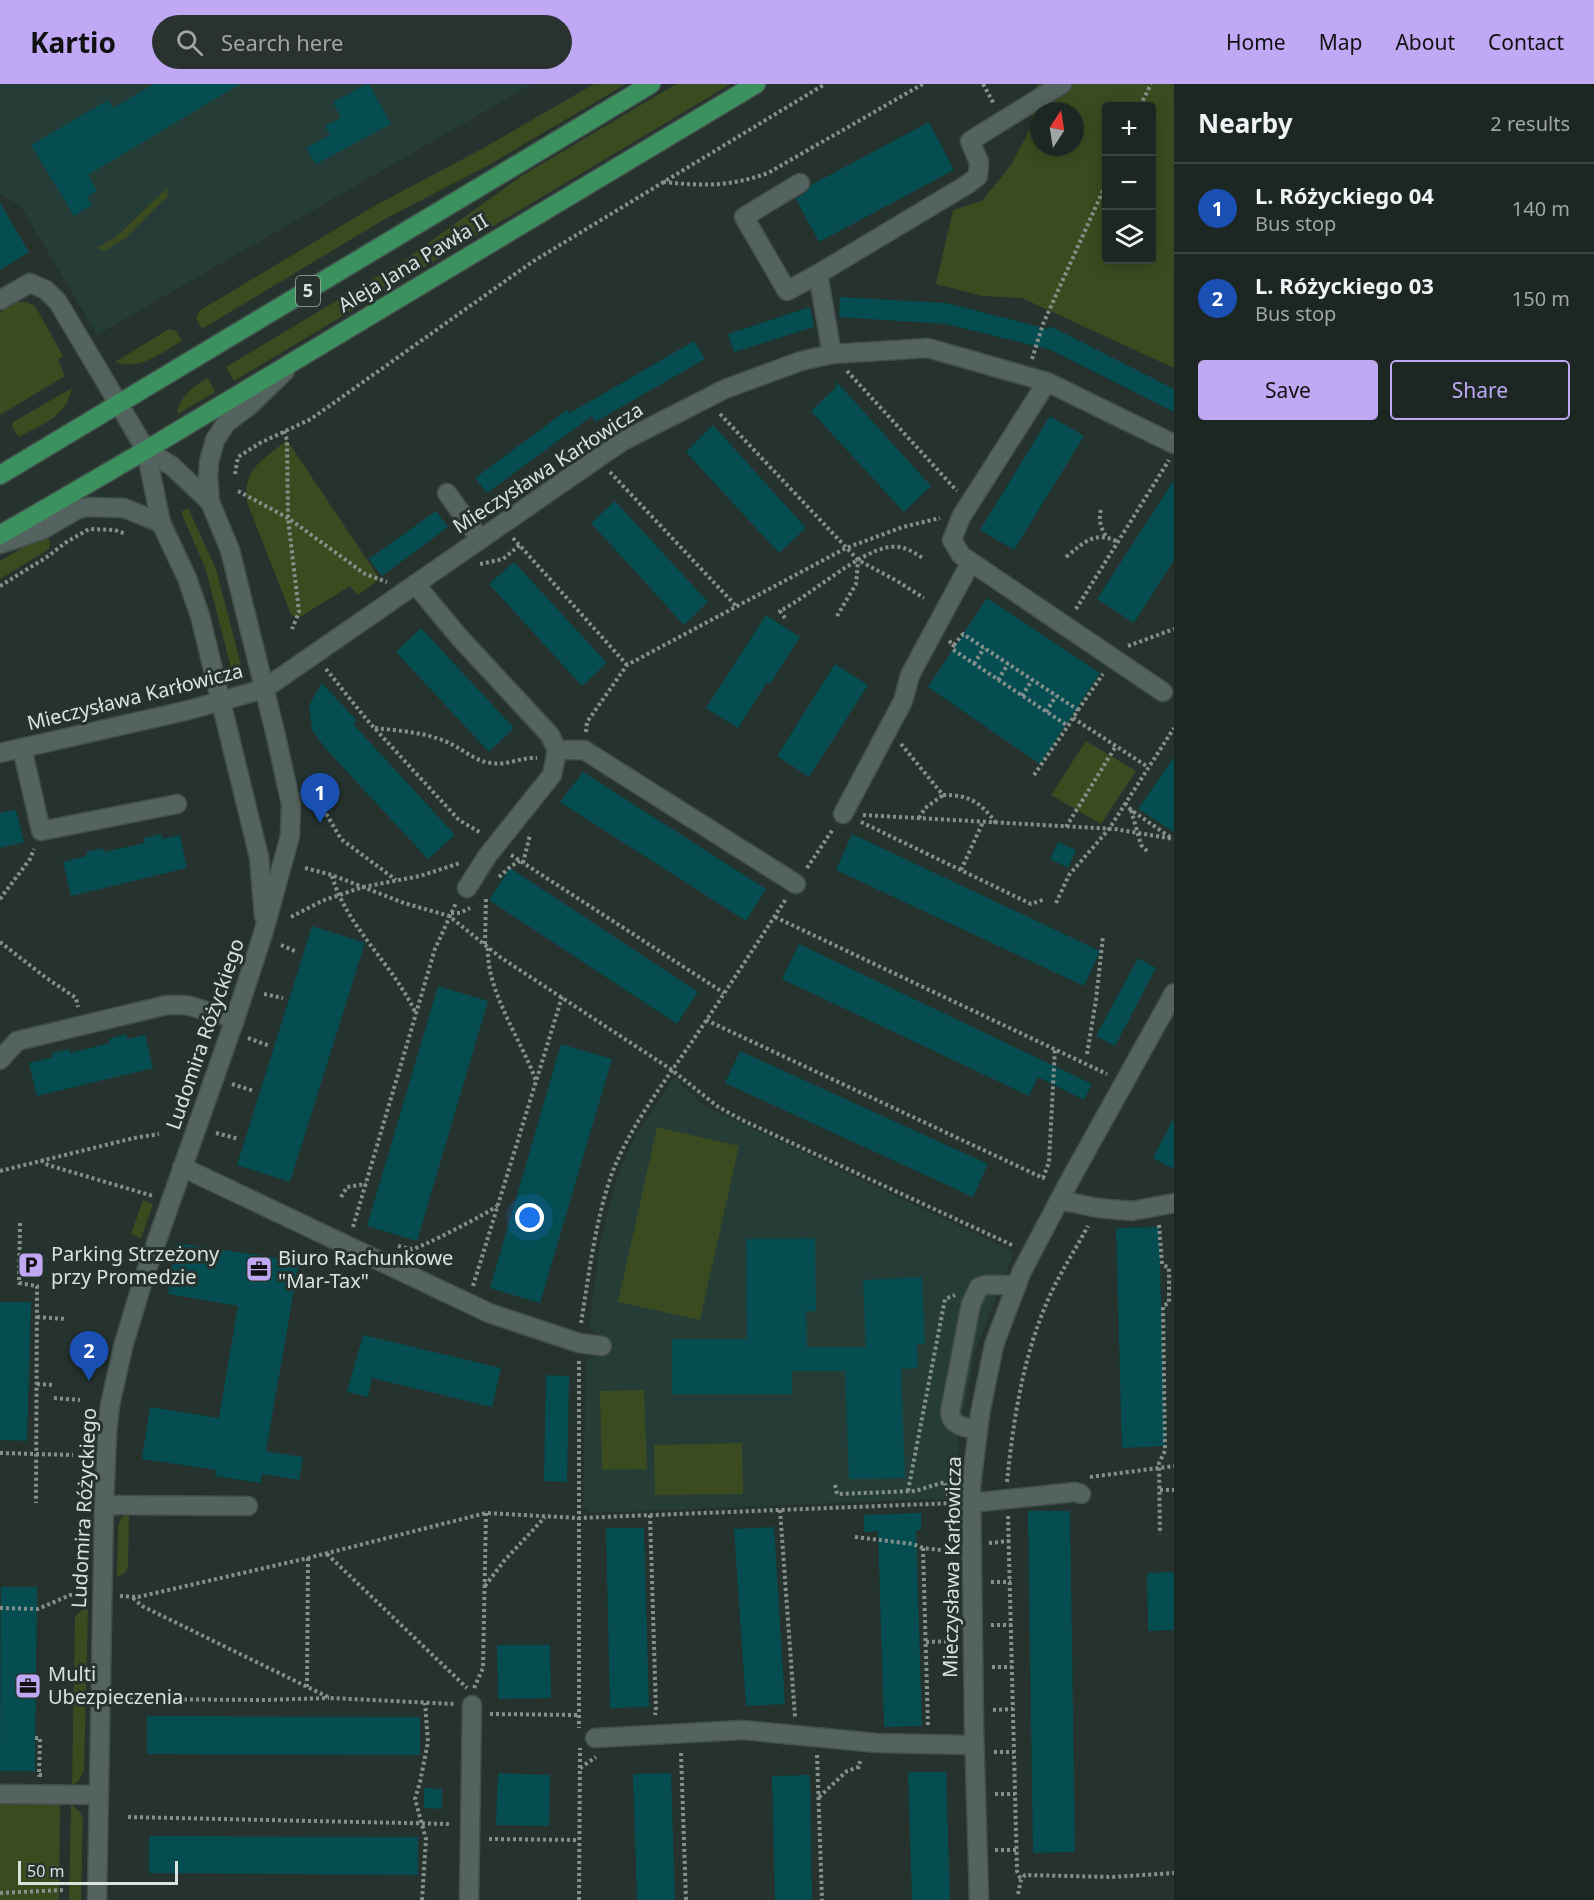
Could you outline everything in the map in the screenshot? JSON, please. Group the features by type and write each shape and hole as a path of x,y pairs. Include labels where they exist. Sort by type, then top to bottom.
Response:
{"main road":[{"name":"Aleja Jana Pawła II","path":"0,475 651,84"},
{"name":"Aleja Jana Pawła II","path":"0,535 146,450 756,84"}],"street":[{"path":"800,183 744,217 787,291 968,184 978,176 979,162 970,141 1062,84"},
{"path":"818,274 832,354"},
{"path":"0,300 30,283 46,290 58,302 146,450 171,466 210,502"},
{"name":"Mieczysława Karłowicza","path":"0,753 264,689 621,442 708,397 762,374 801,361 832,354 928,348 1047,382 1173,450"},
{"name":"Ludomira Różyckiego","path":"97,1900 104,1505 107,1434 117,1371 143,1280 265,926 290,836 291,804 230,550 210,502 209,462 211,450 226,423 249,406 299,358"},
{"path":"1047,382 970,502 952,540 961,555 970,562 1163,692"},
{"name":"Ludomira Różyckiego","path":"146,450 161,523 187,578 200,616 222,700 259,857 265,926"},
{"path":"447,493 480,539"},
{"path":"0,544 42,530 78,509 88,507 123,508 161,523"},
{"path":"844,813 903,701 910,675 970,562"},
{"path":"408,588 460,638 550,735 552,775 485,860 467,888"},
{"path":"22,748 41,831 177,804"},
{"path":"551,754 584,750 796,885"},
{"name":"Mieczysława Karłowicza","path":"979,1900 966,1498 994,1346 1017,1285 1059,1200 1174,993"},
{"path":"0,1060 17,1041 168,1005 186,1005 235,1018"},
{"path":"182,1167 489,1313 579,1343 602,1346"},
{"path":"1059,1200 1098,1208 1132,1211 1174,1203"},
{"path":"978,1430 957,1424 951,1418 950,1412 971,1304 979,1287 1017,1285"},
{"path":"966,1498 1008,1499 1075,1492 1081,1494"},
{"path":"104,1505 248,1506"},
{"path":"469,1900 472,1709"},
{"path":"595,1738 743,1730 877,1743 974,1745"},
{"path":"0,1794 98,1795"}],"path":[{"path":"235,474 238,457 260,443 310,418 357,387 532,262 825,84"},
{"path":"662,182 710,186 750,180 768,173 923,84"},
{"path":"1142,102 1151,84"},
{"path":"1033,360 1043,324 1102,195"},
{"path":"832,354 956,490 970,502"},
{"path":"708,397 734,431 858,560 924,598"},
{"path":"284,431 287,440 288,518 299,612 292,629"},
{"path":"1076,609 1119,542 1173,450"},
{"path":"598,457 673,541 737,607"},
{"path":"238,491 288,518 365,574 408,588"},
{"path":"1101,510 1100,523 1106,536"},
{"path":"584,750 587,722 627,664 846,548 903,527 942,518"},
{"path":"500,524 627,664"},
{"path":"0,585 89,530 115,530 126,534"},
{"path":"1066,557 1093,538 1106,536 1119,542"},
{"path":"472,565 503,558 520,545"},
{"path":"785,618 780,611 796,603 858,560 890,547 906,548 924,559"},
{"path":"837,616 856,584 858,560"},
{"path":"1034,775 1068,726 1111,656 1139,640 1174,629"},
{"path":"933,631 954,645"},
{"path":"1068,726 952,648 963,634 1078,710"},
{"path":"974,664 984,648"},
{"path":"998,680 1008,664"},
{"path":"326,669 375,728 459,820 498,843 507,853 724,993"},
{"path":"1022,696 1032,680"},
{"path":"1046,712 1056,696"},
{"path":"1073,718 1148,767"},
{"path":"375,728 418,733 435,738 450,743 479,761 494,764 551,754"},
{"path":"1056,903 1068,876 1108,829 1174,728"},
{"path":"888,730 944,795"},
{"path":"1066,827 1116,746"},
{"path":"311,788 341,839 397,881"},
{"path":"919,818 925,808 944,795 958,795 972,799 984,808 996,823"},
{"path":"1125,803 1131,810 1173,838"},
{"path":"1131,810 1141,846 1148,852"},
{"path":"844,813 1108,829 1173,838"},
{"path":"844,813 1031,904 1045,899"},
{"path":"579,1900 579,1343 592,1256 611,1177 630,1136 672,1070 844,813"},
{"path":"961,870 983,822"},
{"path":"0,899 30,859 41,831"},
{"path":"291,917 322,900 363,887 420,876 467,860 485,860"},
{"path":"305,868 332,875 404,903 449,916 486,946 672,1070 717,1106 742,1120 1032,1254"},
{"path":"332,875 339,895 365,938 406,992 416,1014"},
{"path":"352,1232 435,949 449,916 467,888"},
{"path":"486,897 487,961 510,1025 536,1082"},
{"path":"774,917 1124,1082"},
{"path":"1087,1054 1103,936"},
{"path":"0,942 76,998 82,1025"},
{"path":"281,945 297,952"},
{"path":"264,994 284,998"},
{"path":"468,1304 562,998"},
{"path":"706,1020 1043,1178 1048,1162 1054,1048"},
{"path":"248,1038 270,1046"},
{"path":"232,1084 254,1091"},
{"path":"216,1133 239,1139"},
{"path":"0,1171 159,1134"},
{"path":"42,1160 48,1165 156,1197"},
{"path":"341,1197 347,1187 366,1184"},
{"path":"395,1246 413,1249 423,1246 456,1227 477,1219 498,1204"},
{"path":"1153,1222 1158,1222 1162,1264 1169,1268 1169,1303 1163,1306 1165,1451 1159,1463 1160,1534"},
{"path":"20,1223 19,1283 37,1286 36,1503"},
{"path":"1021,1880 1017,1871 1008,1475 1017,1408 1030,1351 1046,1304 1088,1225"},
{"path":"37,1317 66,1318"},
{"path":"37,1384 55,1385"},
{"path":"54,1398 80,1400"},
{"path":"0,1453 73,1455"},
{"path":"836,1485 837,1494 915,1491 945,1482 946,1488 950,1488 950,1482 958,1482"},
{"path":"1159,1490 1174,1490"},
{"path":"117,1596 138,1597 308,1558 486,1513 578,1518 958,1503 966,1498"},
{"path":"780,1510 795,1719 817,1748 822,1900"},
{"path":"327,1553 472,1692 483,1668 486,1513"},
{"path":"650,1515 655,1715"},
{"path":"484,1586 546,1516"},
{"path":"855,1538 913,1544 923,1548 949,1551"},
{"path":"923,1548 929,1735"},
{"path":"307,1688 308,1558"},
{"path":"0,1608 38,1609 70,1595 88,1595"},
{"path":"132,1597 142,1606 330,1698"},
{"path":"926,1642 960,1641"},
{"path":"130,1698 264,1700 330,1698 424,1702 472,1709 579,1715"},
{"path":"422,1900 426,1839 415,1799 428,1742 424,1702"},
{"path":"681,1734 686,1900"},
{"path":"35,1738 40,1738 39,1769"},
{"path":"819,1797 847,1771 859,1767 861,1751"},
{"path":"128,1817 421,1823 470,1832 579,1840"},
{"path":"989,1850 1017,1850"},
{"path":"1018,1894 1021,1880 1025,1875 1112,1877 1174,1874"},
{"path":"0,1893 64,1890"}],"shaded area":[{"path":"0,84 532,84 97,335 21,206 0,194"},
{"path":"674,1077 703,1105 1014,1252 975,1351 959,1436 957,1498 591,1513 583,1507 586,1360 601,1354 603,1340 589,1326 599,1249 617,1177 633,1140"}],"green space":[{"path":"594,84 626,84 489,165 385,219 202,329 196,318 199,311 376,205 480,150"},
{"path":"676,84 731,84 234,381 226,367 406,259 520,177"},
{"path":"1037,84 1174,84 1174,368 1022,298 982,296 936,284 953,210 982,201 1011,165 1030,129 1030,156 1084,156 1084,102 1034,102"},
{"path":"167,188 168,196 125,238 105,251 97,248 116,237"},
{"path":"17,302 27,302 35,306 63,356 58,360 65,376 0,415 0,312"},
{"path":"169,329 176,331 182,341 142,362 124,364 115,362"},
{"path":"208,378 215,392 177,413 184,397"},
{"path":"72,388 69,398 59,413 19,437 12,427 13,422"},
{"path":"287,440 380,579 358,595 350,586 300,617 293,616 290,612 247,502 246,490 251,473 256,466"},
{"path":"188,508 216,569 242,669 238,675 232,672 206,570 181,512"},
{"path":"47,533 49,549 0,579 0,561"},
{"path":"1086,741 1136,771 1101,824 1051,795"},
{"path":"657,1127 739,1146 700,1320 618,1302"},
{"path":"143,1200 153,1204 141,1238 131,1234"},
{"path":"644,1390 647,1469 602,1470 600,1391"},
{"path":"742,1443 743,1494 655,1495 654,1445"},
{"path":"129,1513 128,1567 125,1573 117,1577 118,1526 121,1518"},
{"path":"88,1608 84,1770 80,1779 72,1786 75,1617"},
{"path":"0,1800 60,1801 59,1900 0,1900"},
{"path":"71,1804 80,1812 83,1819 81,1900 69,1900"}],"building":[{"path":"154,84 240,84 88,175 97,191 87,197 92,205 74,216 31,145 108,100 113,108"},
{"path":"367,84 391,124 316,164 306,148 330,135 325,126 341,118 333,102"},
{"path":"929,122 954,170 819,242 796,199 811,185"},
{"path":"0,203 29,252 0,270"},
{"path":"840,297 946,303 1048,329 1050,326 1174,389 1174,412 1051,350 946,324 839,317"},
{"path":"810,307 814,327 734,352 728,334"},
{"path":"694,341 705,359 595,422 592,416 487,493 475,478 567,410 570,413"},
{"path":"836,381 931,486 904,512 811,411 834,389 835,392"},
{"path":"1050,416 1084,436 1014,550 980,530"},
{"path":"713,425 806,528 779,553 686,452"},
{"path":"1174,480 1174,560 1134,623 1097,599"},
{"path":"615,501 708,602 684,625 591,523"},
{"path":"436,511 448,527 382,576 369,559"},
{"path":"514,562 607,663 582,686 489,584"},
{"path":"987,598 1100,673 1040,764 928,687"},
{"path":"766,615 800,637 770,684 767,682 738,728 706,708"},
{"path":"421,628 514,728 489,752 396,652"},
{"path":"835,664 868,685 809,777 777,756"},
{"path":"322,683 357,721 353,724 455,835 428,859 326,749 312,730 309,705"},
{"path":"1174,757 1174,832 1138,809"},
{"path":"583,772 766,889 746,921 560,802"},
{"path":"16,810 24,842 0,848 0,813"},
{"path":"161,834 162,839 180,835 187,868 71,896 63,862 87,856 86,852 103,848 104,852 145,843 144,838"},
{"path":"852,834 1100,951 1084,986 836,870"},
{"path":"1058,842 1076,850 1068,868 1050,859"},
{"path":"510,868 698,992 677,1024 489,900"},
{"path":"312,926 365,943 290,1182 237,1165"},
{"path":"799,944 1092,1084 1084,1100 1038,1077 1029,1096 782,979"},
{"path":"1138,958 1156,968 1115,1046 1096,1036"},
{"path":"438,986 488,1001 417,1241 367,1226"},
{"path":"126,1034 127,1039 145,1035 153,1068 37,1096 29,1063 53,1057 52,1053 69,1049 70,1053 110,1043 109,1039"},
{"path":"561,1044 612,1059 540,1303 490,1288"},
{"path":"740,1051 988,1164 973,1197 725,1083"},
{"path":"1174,1118 1174,1169 1153,1158"},
{"path":"1159,1227 1165,1446 1122,1448 1116,1228"},
{"path":"815,1238 816,1311 806,1311 807,1347 866,1347 863,1280 922,1277 925,1344 917,1344 918,1368 901,1369 905,1478 849,1479 845,1371 792,1371 792,1394 672,1394 672,1339 747,1339 746,1239"},
{"path":"176,1243 299,1261 266,1451 303,1457 299,1480 262,1474 261,1483 215,1476 216,1470 142,1459 150,1407 219,1418 238,1306 168,1294"},
{"path":"0,1302 31,1302 27,1441 0,1440"},
{"path":"363,1335 501,1368 492,1407 372,1378 368,1397 347,1392"},
{"path":"546,1375 569,1376 567,1482 544,1481"},
{"path":"1028,1511 1070,1511 1075,1852 1033,1853"},
{"path":"921,1513 921,1530 916,1530 922,1726 884,1727 878,1531 864,1532 864,1515"},
{"path":"774,1527 785,1704 746,1706 734,1529"},
{"path":"606,1528 644,1528 649,1707 610,1708"},
{"path":"1174,1572 1174,1630 1148,1631 1147,1573"},
{"path":"1,1587 37,1587 35,1771 0,1771"},
{"path":"497,1645 550,1645 551,1698 498,1699"},
{"path":"147,1716 420,1717 420,1755 147,1754"},
{"path":"908,1772 946,1772 950,1900 912,1900"},
{"path":"498,1773 550,1775 549,1826 496,1825"},
{"path":"671,1773 675,1900 637,1900 633,1774"},
{"path":"810,1775 812,1900 775,1900 772,1776"},
{"path":"424,1788 442,1789 442,1809 424,1808"},
{"path":"149,1836 418,1837 418,1875 149,1873"}],"place":[{"name":"L. Różyckiego 04","path":"320,823"},
{"name":"Parking Strzeżony przy Promedzie","path":"31,1265"},
{"name":"Biuro Rachunkowe \"Mar-Tax\"","path":"259,1269"},
{"name":"L. Różyckiego 03","path":"89,1381"},
{"name":"Multi Ubezpieczenia","path":"28,1686"}]}
